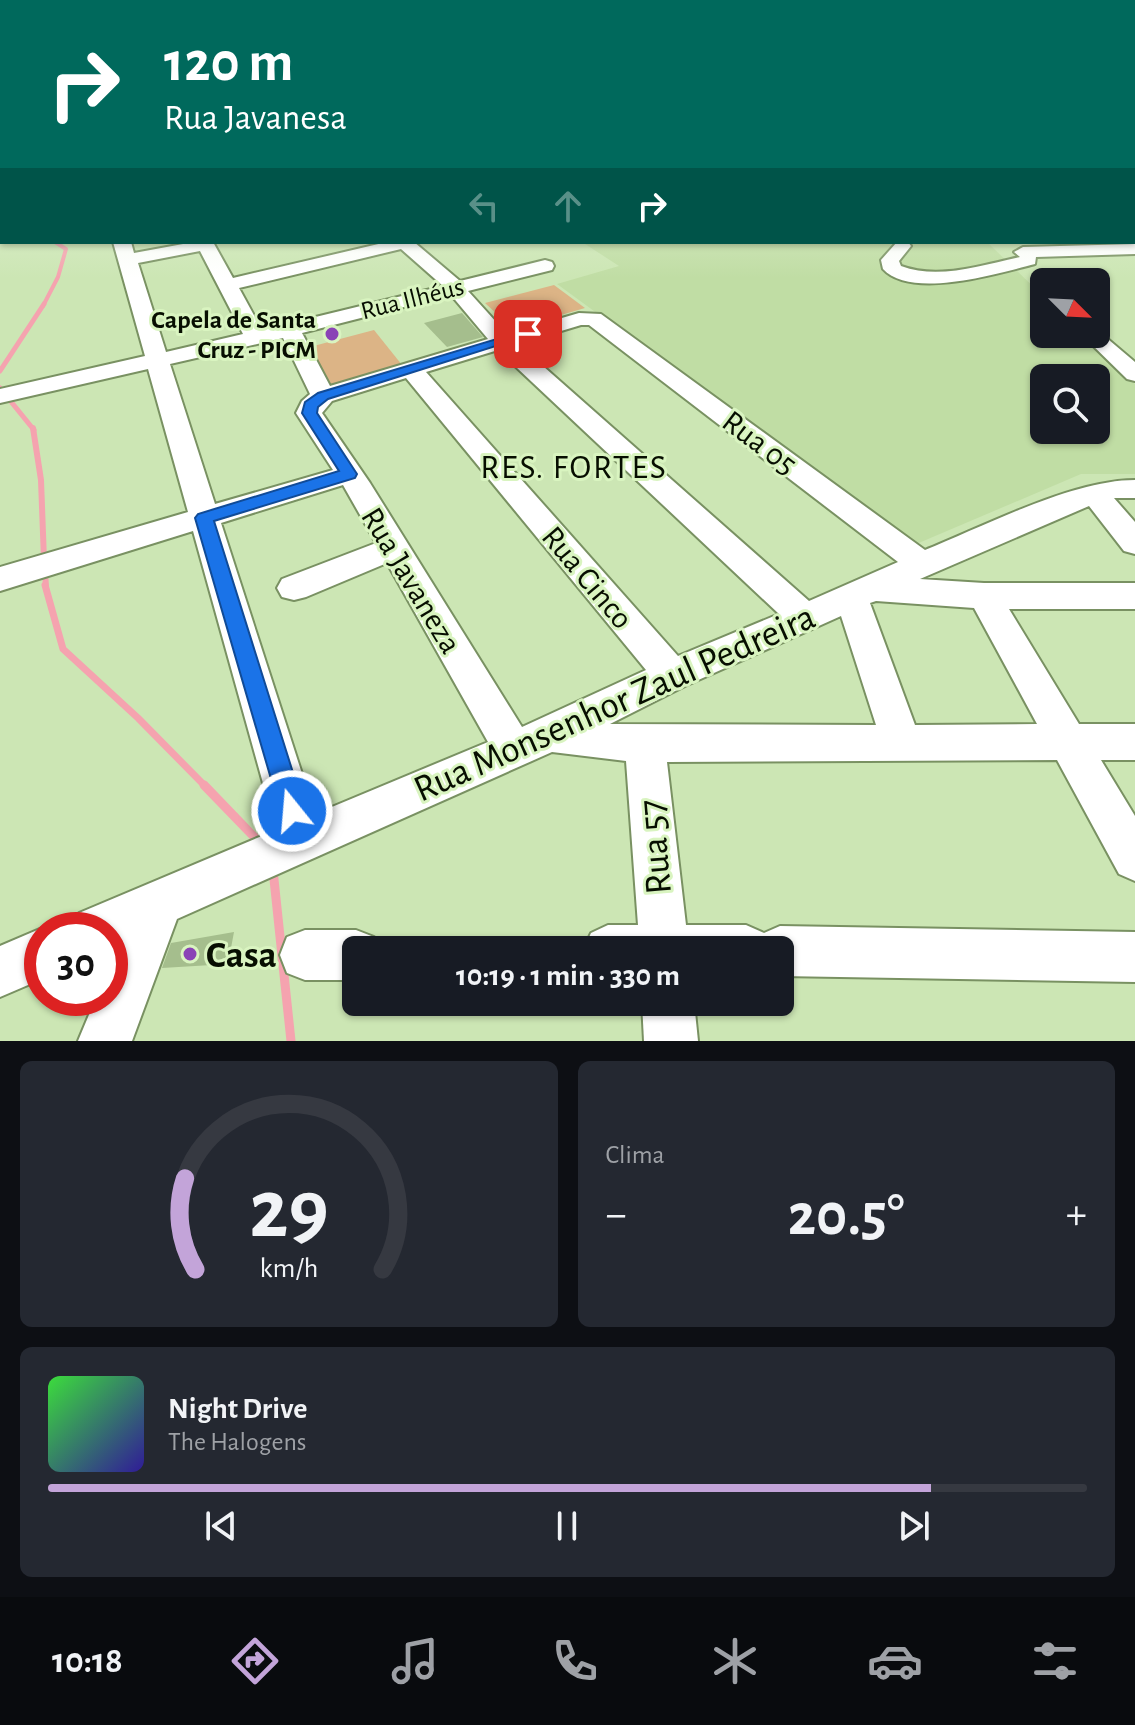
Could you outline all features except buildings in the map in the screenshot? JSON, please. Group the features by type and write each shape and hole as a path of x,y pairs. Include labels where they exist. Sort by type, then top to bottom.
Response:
{"street":[{"path":"256,338 205,244 124,251 204,518 278,850"},
{"path":"227,285 400,244"},
{"path":"405,244 454,287 502,342 804,617"},
{"path":"902,246 890,260 892,269 930,276 949,276 1026,256 1135,249"},
{"path":"1092,250 1116,269"},
{"name":"Rua Ilhéus","path":"7,394 290,330 545,266"},
{"name":"Rua 05","path":"502,342 579,319 598,321 922,564"},
{"name":"Rua Javaneza","path":"290,330 316,404 349,474 513,748"},
{"path":"316,404 411,369 502,342"},
{"path":"1107,348 1135,374"},
{"name":"Rua Cinco","path":"411,369 672,675"},
{"path":"8,577 349,474"},
{"name":"Rua Monsenhor Zaul Pedreira","path":"128,916 550,734 672,675 922,564 1094,493 1135,489"},
{"path":"1094,493 1135,543"},
{"path":"294,588 393,548"},
{"path":"901,741 862,593 1135,596"},
{"path":"984,596 1135,858"},
{"path":"550,734 583,740 645,744 1135,742"},
{"name":"Rua 57","path":"645,744 663,936"},
{"path":"105,1041 160,902"},
{"path":"794,951 1135,957"},
{"path":"305,955 342,955"},
{"path":"0,972 24,961"},
{"path":"669,1016 671,1041"}],"shaded area":[{"path":"585,244 989,244 1030,283 1030,348 1098,348 1135,384 1135,474 1081,474 914,545 557,284 619,266"},
{"path":"554,285 585,308 513,329 485,303"},
{"path":"374,330 402,365 331,385 306,348"}],"waterway":[{"path":"43,306 58,277 66,249 58,244"},
{"path":"0,371 44,304"},
{"path":"0,388 33,429"},
{"path":"33,429 41,480 44,560"},
{"path":"45,571 46,587"},
{"path":"45,585 63,649 138,718 206,787"},
{"path":"204,785 260,843"},
{"path":"273,870 291,1041"}],"place":[{"name":"Capela de Santa Cruz - PICM","path":"332,334"},
{"name":"Casa","path":"190,954"}],"district":[{"name":"RES. FORTES","path":"574,466"}],"route":[{"path":"292,811 204,518 349,474 309,413 309,408 323,396 528,334"}]}
